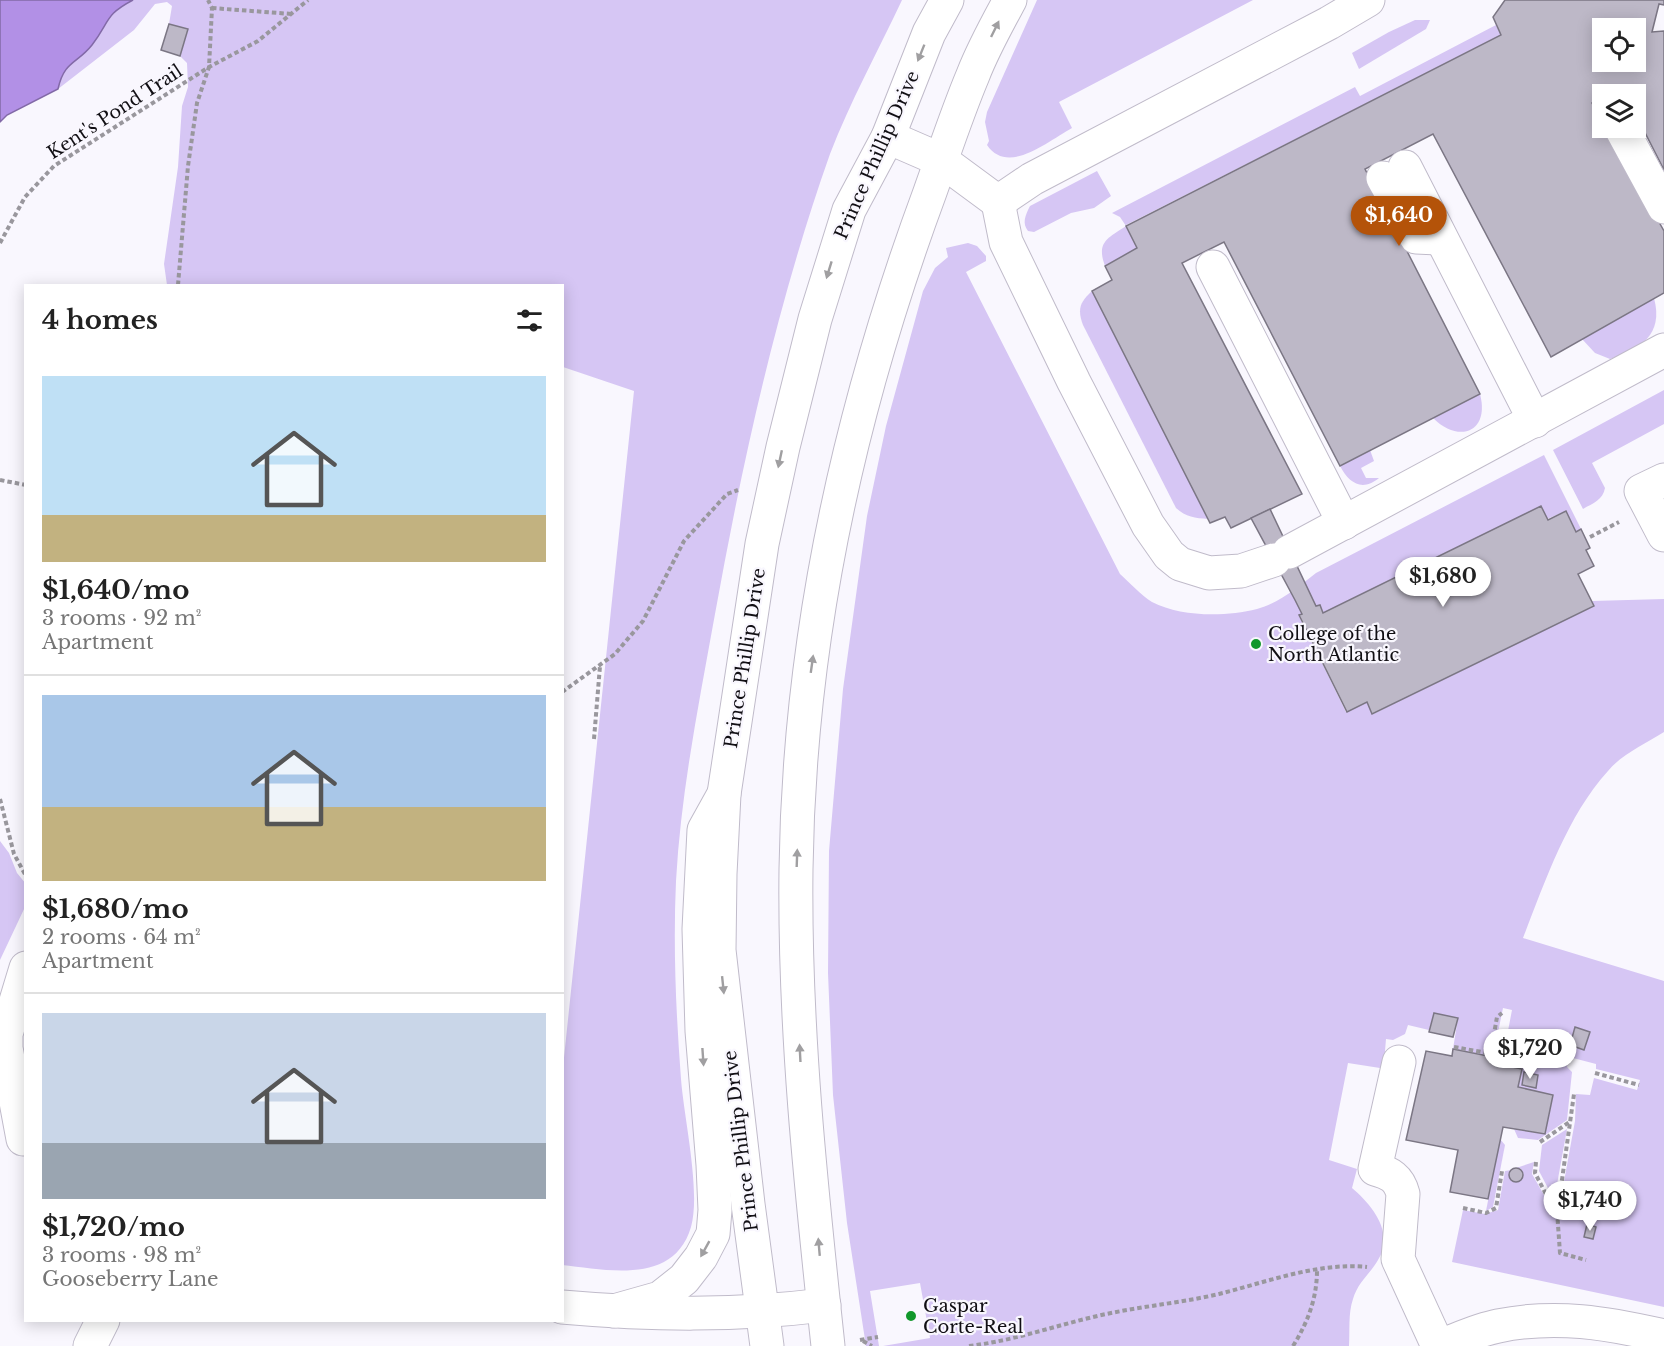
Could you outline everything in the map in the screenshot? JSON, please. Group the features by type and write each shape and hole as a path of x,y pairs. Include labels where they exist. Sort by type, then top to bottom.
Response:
{"main road":[{"name":"Prince Phillip Drive","path":"767,1346 761,1313 719,950 724,794 762,544 800,375 830,268 849,210 888,137 929,33 947,0"},
{"path":"828,1346 802,1089 796,960 796,866 807,699 838,507 874,357 900,272 973,73 1010,0"},
{"path":"998,202 1032,178 1329,23 1368,0"},
{"path":"888,137 941,160 998,202 1006,242 1074,382 1148,525 1169,555 1180,564 1209,573 1241,571 1282,556 1664,350"},
{"path":"1626,138 1664,207"},
{"path":"1405,167 1535,421"},
{"path":"1213,267 1344,523"},
{"path":"1664,480 1641,491 1664,536"},
{"path":"614,1311 660,1298 684,1279 701,1257 713,1234 713,1165 702,1031 699,928 704,830 724,794"},
{"path":"0,1008 9,990 24,973"},
{"path":"16,1141 6,1034 24,973"},
{"path":"1399,1062 1375,1168 1395,1177 1401,1186 1403,1194 1398,1259 1439,1346 1496,1326 1545,1319 1606,1323 1664,1336"},
{"path":"564,1307 702,1315 761,1313 824,1305"},
{"path":"90,1346 102,1322"}],"path":[{"name":"Kent's Pond Trail","path":"178,284 188,165 197,103 209,67 212,8 208,0"},
{"name":"Kent's Pond Trail","path":"0,243 25,197 54,165 209,67 258,41 308,0"},
{"path":"212,8 292,14"},
{"path":"0,480 24,484"},
{"path":"564,691 615,654 643,621 684,541 727,494 742,488"},
{"path":"594,739 600,665"},
{"path":"0,799 14,854 24,872"},
{"path":"1454,1047 1487,1053 1491,1051 1497,1017 1502,1012"},
{"path":"1571,1058 1572,1046"},
{"path":"1595,1073 1639,1084"},
{"path":"1536,1162 1535,1173 1549,1200 1560,1194 1574,1094"},
{"path":"1540,1142 1572,1121"},
{"path":"1463,1208 1485,1213 1496,1208 1502,1171"},
{"path":"1556,1196 1560,1253 1586,1260"},
{"path":"969,1346 998,1343 1089,1318 1172,1304 1317,1270 1350,1266 1373,1268"},
{"path":"1293,1346 1304,1329 1317,1290 1317,1270"},
{"path":"872,1346 859,1340 878,1337"}],"shaded area":[{"path":"0,0 133,0 112,15 92,45 67,68 58,89 7,115 0,122"},
{"path":"133,0 902,0 838,135 811,210 763,382 726,556 691,747 676,881 675,955 678,1030 681,1079 693,1175 694,1212 691,1227 682,1245 670,1258 655,1266 637,1270 619,1270 564,1265 564,1057 634,391 564,367 564,284 167,284 164,264 178,167 182,106 188,87 187,63 180,56 188,30 169,24 172,6 167,2 155,4 134,30 58,89 67,68 92,45 112,15"},
{"path":"1037,0 1253,0 1059,102 1072,128 1028,153 1017,157 1006,157 996,154 987,145 989,141 985,122 987,112"},
{"path":"1415,20 1430,20 1426,29 1359,69 1352,53"},
{"path":"1496,25 1501,35 1126,225 1137,248 1105,266 1102,251 1105,242 1126,226 1120,217 1112,213 1355,87 1360,96"},
{"path":"1097,171 1111,196 1094,208 1071,213 1034,232 1028,231 1025,219 1030,206"},
{"path":"968,243 977,246 986,256 986,261 966,272 1120,574 1152,602 1164,607 1190,613 1217,614 1244,612 1273,603 1316,573 1544,455 1581,529 1576,532 1566,511 1323,613 1316,606 1299,616 1346,712 1367,702 1373,714 1594,606 1592,601 1664,599 1664,732 1620,759 1593,789 1558,850 1523,938 1664,981 1664,1307 1452,1262 1463,1210 1485,1214 1498,1210 1505,1171 1512,1170 1509,1178 1516,1181 1523,1175 1521,1169 1516,1168 1534,1162 1532,1174 1548,1202 1558,1202 1561,1198 1575,1121 1576,1094 1590,1095 1594,1078 1637,1090 1640,1080 1596,1069 1596,1064 1573,1058 1575,1047 1584,1050 1589,1032 1575,1027 1567,1067 1572,1072 1567,1120 1538,1140 1518,1138 1514,1129 1545,1134 1553,1096 1518,1087 1505,1066 1503,1057 1512,1010 1503,1008 1493,1057 1453,1049 1458,1018 1434,1013 1429,1030 1408,1025 1405,1034 1393,1040 1386,1039 1384,1063 1380,1068 1348,1063 1329,1160 1357,1169 1352,1188 1379,1220 1384,1240 1383,1250 1378,1260 1358,1288 1351,1304 1349,1346 883,1346 930,1338 920,1283 870,1291 879,1346 866,1346 847,1223 833,1095 828,973 829,851 843,689 867,516 886,426 923,291 935,268 948,257 946,248"},
{"path":"1092,291 1208,519 1191,516 1176,508 1083,325 1080,314 1081,306"},
{"path":"1654,298 1656,322 1647,339 1640,345 1610,359 1595,353 1582,339"},
{"path":"1664,390 1664,424 1592,463 1605,488 1600,498 1583,509 1553,450"},
{"path":"1480,394 1481,417 1470,430 1453,431 1433,418"},
{"path":"1370,450 1374,461 1361,468 1366,478 1379,478 1367,484 1356,484 1340,466"},
{"path":"0,841 24,882 24,909 0,960"},
{"path":"1567,1129 1556,1190 1550,1192 1539,1171 1542,1145"},
{"path":"1500,1139 1505,1145 1493,1207 1486,1211"}],"building":[{"path":"1505,0 1664,0 1664,5 1659,4 1652,32 1664,31 1664,170 1646,135 1646,84 1592,84 1592,138 1612,138 1664,231 1664,293 1551,357 1433,134 1365,169 1480,394 1340,466 1224,242 1182,263 1302,494 1231,528 1225,517 1210,523 1092,291 1112,280 1105,266 1137,248 1126,226 1501,35 1493,17"},
{"path":"169,24 188,29 180,56 161,50"},
{"path":"1541,506 1548,520 1566,511 1576,532 1581,529 1590,548 1586,550 1594,566 1578,574 1594,606 1372,714 1367,702 1347,712 1299,615 1302,614 1251,518 1270,509 1316,606 1320,605 1323,613"},
{"path":"1434,1013 1458,1018 1453,1037 1429,1032"},
{"path":"1575,1027 1590,1032 1584,1050 1570,1045"},
{"path":"1453,1049 1493,1057 1492,1063 1522,1069 1518,1087 1553,1095 1545,1134 1503,1127 1488,1199 1450,1192 1458,1150 1406,1140 1426,1051 1452,1056"},
{"path":"1524,1072 1538,1075 1536,1088 1522,1085"},
{"path":"1516,1168 1521,1170 1523,1175 1521,1180 1516,1182 1511,1180 1509,1175 1511,1170"},
{"path":"1587,1224 1596,1227 1593,1239 1584,1237"}],"place":[{"name":"College of the North Atlantic","path":"1256,644"},
{"name":"Gaspar Corte-Real","path":"911,1316"}]}
